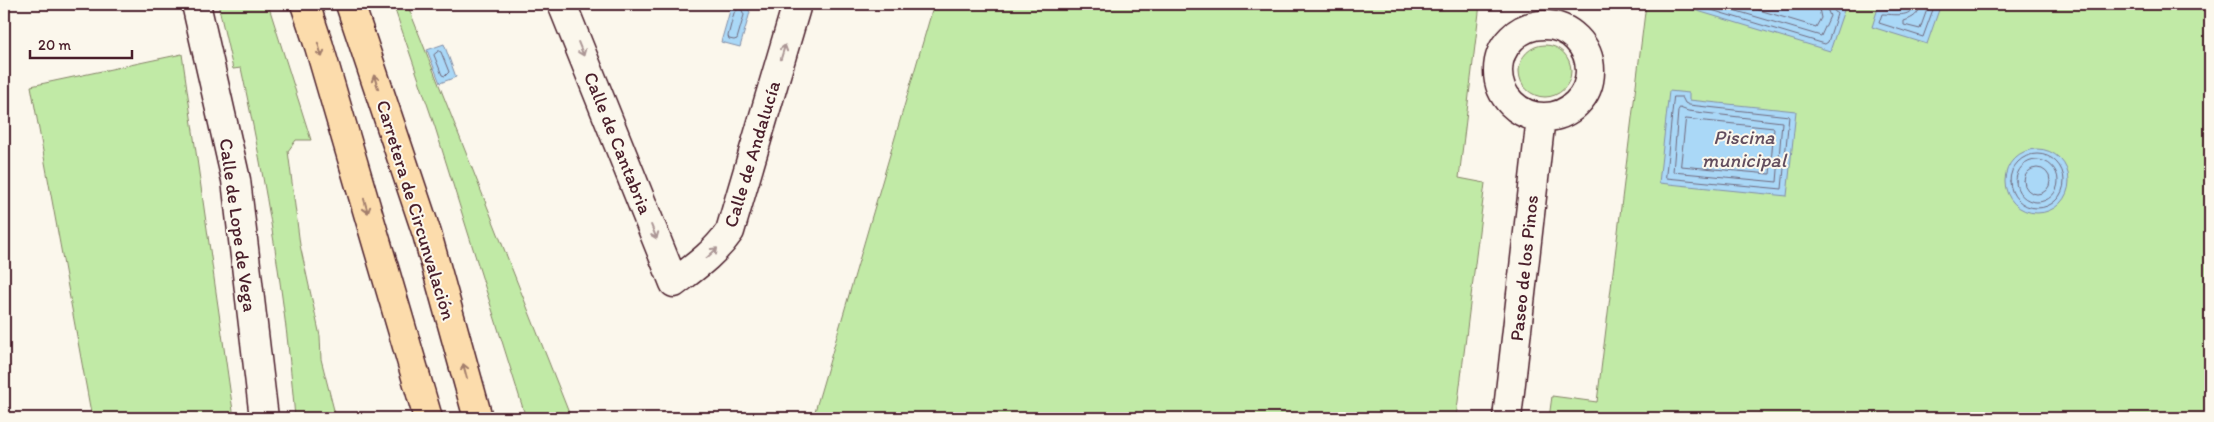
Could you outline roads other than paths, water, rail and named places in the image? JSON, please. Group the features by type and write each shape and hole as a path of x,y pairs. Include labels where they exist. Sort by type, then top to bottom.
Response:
{"main road":[{"path":"305,4 428,418"},
{"name":"Carretera de Circunvalación","path":"350,4 427,234 478,418"}],"street":[{"name":"Calle de Lope de Vega","path":"196,4 236,180 264,418"},
{"name":"Calle de Cantabria","path":"562,4 674,283"},
{"name":"Calle de Andalucía","path":"674,283 707,258 720,245 730,230 797,4"},
{"path":"1550,14 1564,30 1576,39 1586,52 1590,66 1588,83 1582,97 1572,108 1557,115 1542,117 1526,114 1512,104 1502,92 1498,75 1499,59 1506,44 1518,33 1550,14"},
{"name":"Paseo de los Pinos","path":"1507,418 1542,117"}],"water":[{"path":"744,4 750,12 740,47 721,42 731,7"},
{"path":"1692,4 1819,4 1845,7 1830,51 1691,9"},
{"path":"1911,4 1941,4 1927,44 1872,27 1878,8 1900,10"},
{"path":"444,44 456,77 440,83 427,50"},
{"name":"Piscina municipal","path":"1669,91 1689,93 1689,100 1796,111 1787,196 1659,183"},
{"path":"2037,149 2049,151 2060,158 2067,169 2069,181 2067,193 2060,204 2049,211 2037,213 2025,211 2014,204 2007,193 2005,181 2007,169 2014,158 2025,151"}]}
